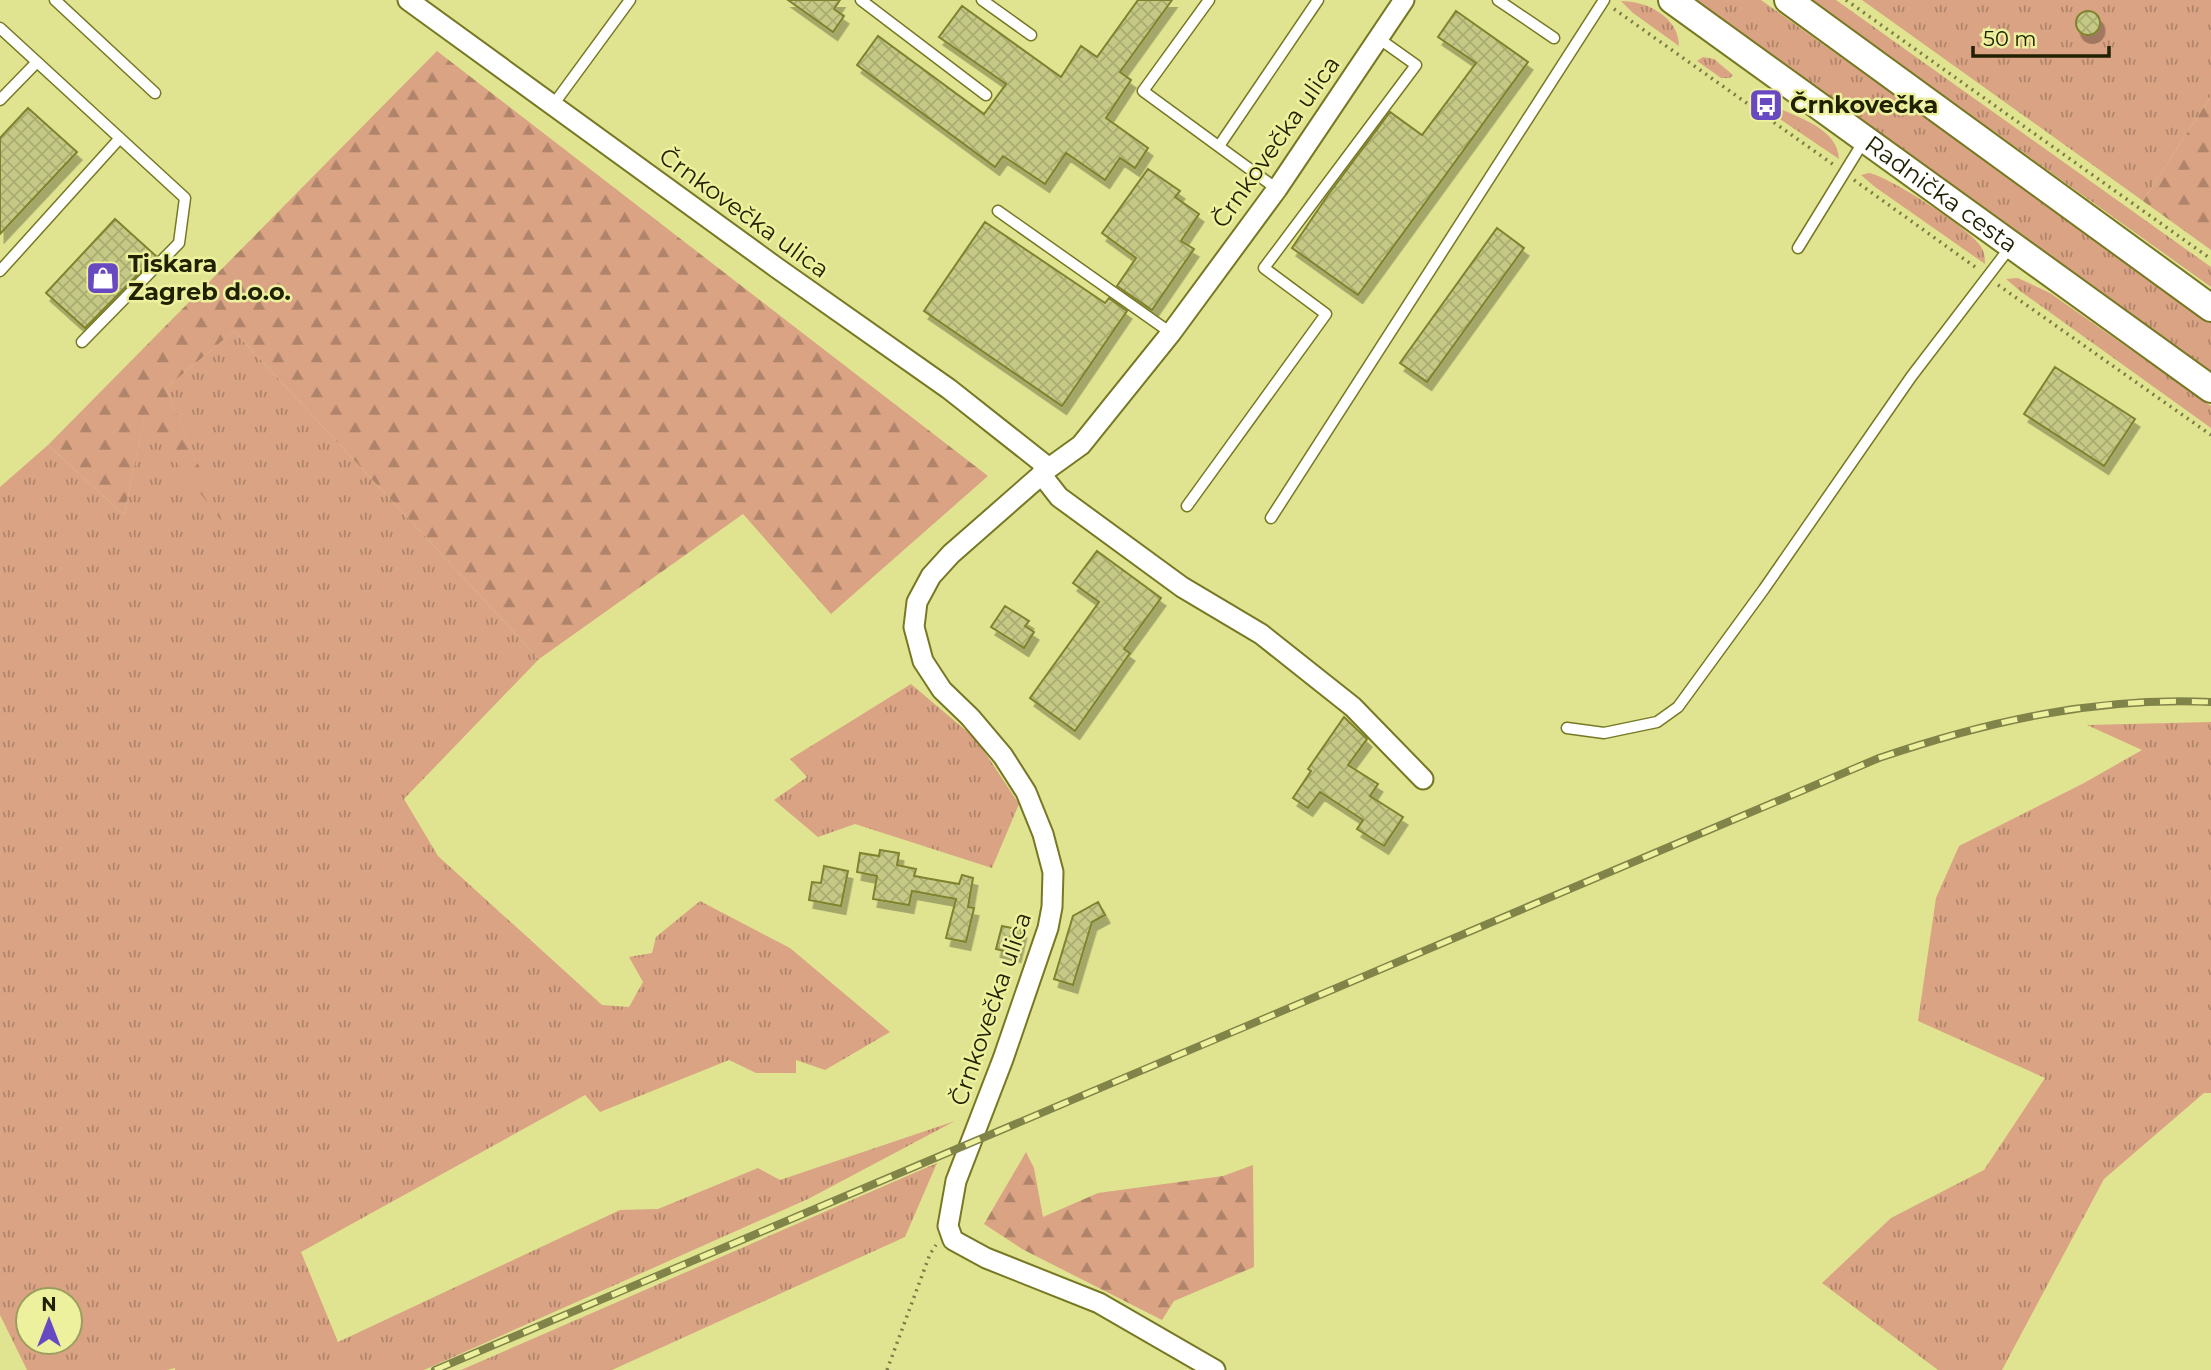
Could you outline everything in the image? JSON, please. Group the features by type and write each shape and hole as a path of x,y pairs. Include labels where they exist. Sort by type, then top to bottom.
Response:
{"main road":[{"name":"Radnička cesta","path":"1672,0 2211,388"},
{"path":"1788,0 2211,308"}],"street":[{"name":"Črnkovečka ulica","path":"408,0 949,389 1045,471"},
{"name":"Črnkovečka ulica","path":"948,1226 956,1181 1003,1059 1048,928 1052,907 1052,872 1043,834 1026,792 1003,756 970,717 942,690 923,661 914,627 916,602 931,576 951,554 1045,471 1081,445 1171,333 1277,189 1404,0"},
{"path":"1045,471 1059,497 1182,587 1261,634 1353,708 1423,779"},
{"path":"948,1226 953,1240 962,1247 1099,1303 1215,1370"}],"lane":[{"path":"55,0 155,93"},
{"path":"552,105 630,0"},
{"path":"861,0 986,95"},
{"path":"982,0 1031,35"},
{"path":"1209,0 1143,91 1277,189"},
{"path":"1219,146 1318,0"},
{"path":"1498,0 1554,38"},
{"path":"1271,518 1607,3"},
{"path":"0,28 185,198 179,243 82,342"},
{"path":"1187,506 1326,314 1264,268 1416,65 1378,38"},
{"path":"0,100 37,62"},
{"path":"0,271 120,138"},
{"path":"1798,248 1865,139"},
{"path":"998,211 1171,333"},
{"path":"1567,728 1604,733 1657,722 1678,707 1764,589 1911,377 2011,246"}],"path":[{"path":"1846,0 2211,259"},
{"path":"1607,3 1838,168"},
{"path":"1853,178 1981,271"},
{"path":"1996,283 2211,435"},
{"path":"887,1370 930,1254 948,1226"}],"green space":[{"path":"1690,0 1761,0 2211,321 2211,372"},
{"path":"1810,0 1836,0 2211,267 2211,287"},
{"path":"1862,0 2211,0 2211,96 2143,201"},
{"path":"1621,1 1641,4 1668,19 1678,36 1679,46 1633,13"},
{"path":"437,51 988,476 831,614 743,514 539,659 234,331 166,388 223,523 144,420 124,515 48,445"},
{"path":"1703,57 1714,59 1733,75 1730,78 1721,78 1697,61"},
{"path":"2211,96 2211,250 2143,201"},
{"path":"1776,107 1825,132 1837,149 1839,159 1777,117"},
{"path":"1869,173 1910,193 1960,226 1981,246 1985,264 1861,175"},
{"path":"2018,278 2050,293 2211,406 2211,428 2006,279"},
{"path":"234,331 539,659 404,799 438,856 602,1005 629,1007 643,982 629,957 652,953 656,937 700,901 790,948 890,1032 825,1070 796,1060 796,1073 756,1073 729,1060 600,1112 585,1095 301,1252 338,1342 620,1210 658,1209 758,1168 780,1180 955,1121 808,1199 424,1370 27,1370 20,1356 84,1356 84,1286 14,1286 14,1344 0,1315 0,487 48,445 124,515 144,419 221,520 166,388"},
{"path":"911,684 976,739 1019,804 992,868 855,824 818,837 774,800 807,777 790,759"},
{"path":"2211,722 2211,1093 2204,1093 2104,1179 2002,1370 1938,1370 1822,1283 1891,1218 1984,1170 2045,1078 1918,1021 1936,898 1959,846 2084,783 2142,750 2087,725"},
{"path":"1026,1152 1034,1168 1043,1217 1098,1193 1223,1176 1253,1165 1254,1267 1174,1301 1162,1320 1022,1249 984,1224"},
{"path":"937,1163 905,1237 612,1370 461,1370"}],"building":[{"path":"788,0 840,0 834,9 844,16 833,32"},
{"path":"1138,0 1172,0 1120,72 1131,80 1106,118 1148,148 1135,168 1120,158 1105,180 1066,153 1045,184 1003,156 995,167 857,65 878,36 984,114 1006,84 939,37 962,6 1061,77 1081,46 1097,57"},
{"path":"1456,11 1528,62 1358,295 1292,248 1390,112 1422,135 1476,63 1438,37"},
{"path":"2088,11 2099,18 2100,23 2093,34 2088,35 2077,28 2076,23 2083,12"},
{"path":"28,108 77,152 0,234 0,138"},
{"path":"1148,169 1180,191 1175,197 1199,214 1181,241 1194,249 1152,310 1117,286 1136,258 1102,233"},
{"path":"115,219 156,256 85,328 46,293"},
{"path":"985,222 1105,303 1109,298 1127,311 1062,406 924,311"},
{"path":"1497,228 1524,248 1427,382 1400,363"},
{"path":"2055,367 2135,419 2104,466 2024,414"},
{"path":"1097,551 1161,598 1124,649 1130,653 1075,731 1030,698 1099,602 1073,583"},
{"path":"1005,606 1029,621 1025,626 1034,632 1024,648 991,627"},
{"path":"1344,717 1367,739 1348,765 1378,784 1370,796 1403,817 1384,846 1357,829 1363,820 1320,792 1308,808 1293,798 1311,771 1308,769"},
{"path":"880,850 899,853 897,865 916,869 914,876 959,884 962,875 973,878 968,907 974,908 966,942 946,938 956,899 912,891 909,905 873,899 877,876 857,872 860,853 879,856"},
{"path":"824,866 848,871 841,906 809,900 812,882 821,883"},
{"path":"1098,902 1105,915 1092,922 1073,985 1054,979 1073,916"},
{"path":"1002,926 1022,930 1016,954 996,949"}],"railway":[{"path":"435,1370 1879,758 1961,733 2042,714 2126,703 2211,702"}],"place":[{"name":"Črnkovečka","path":"1766,105"},
{"name":"Tiskara Zagreb d.o.o.","path":"103,278"}]}
